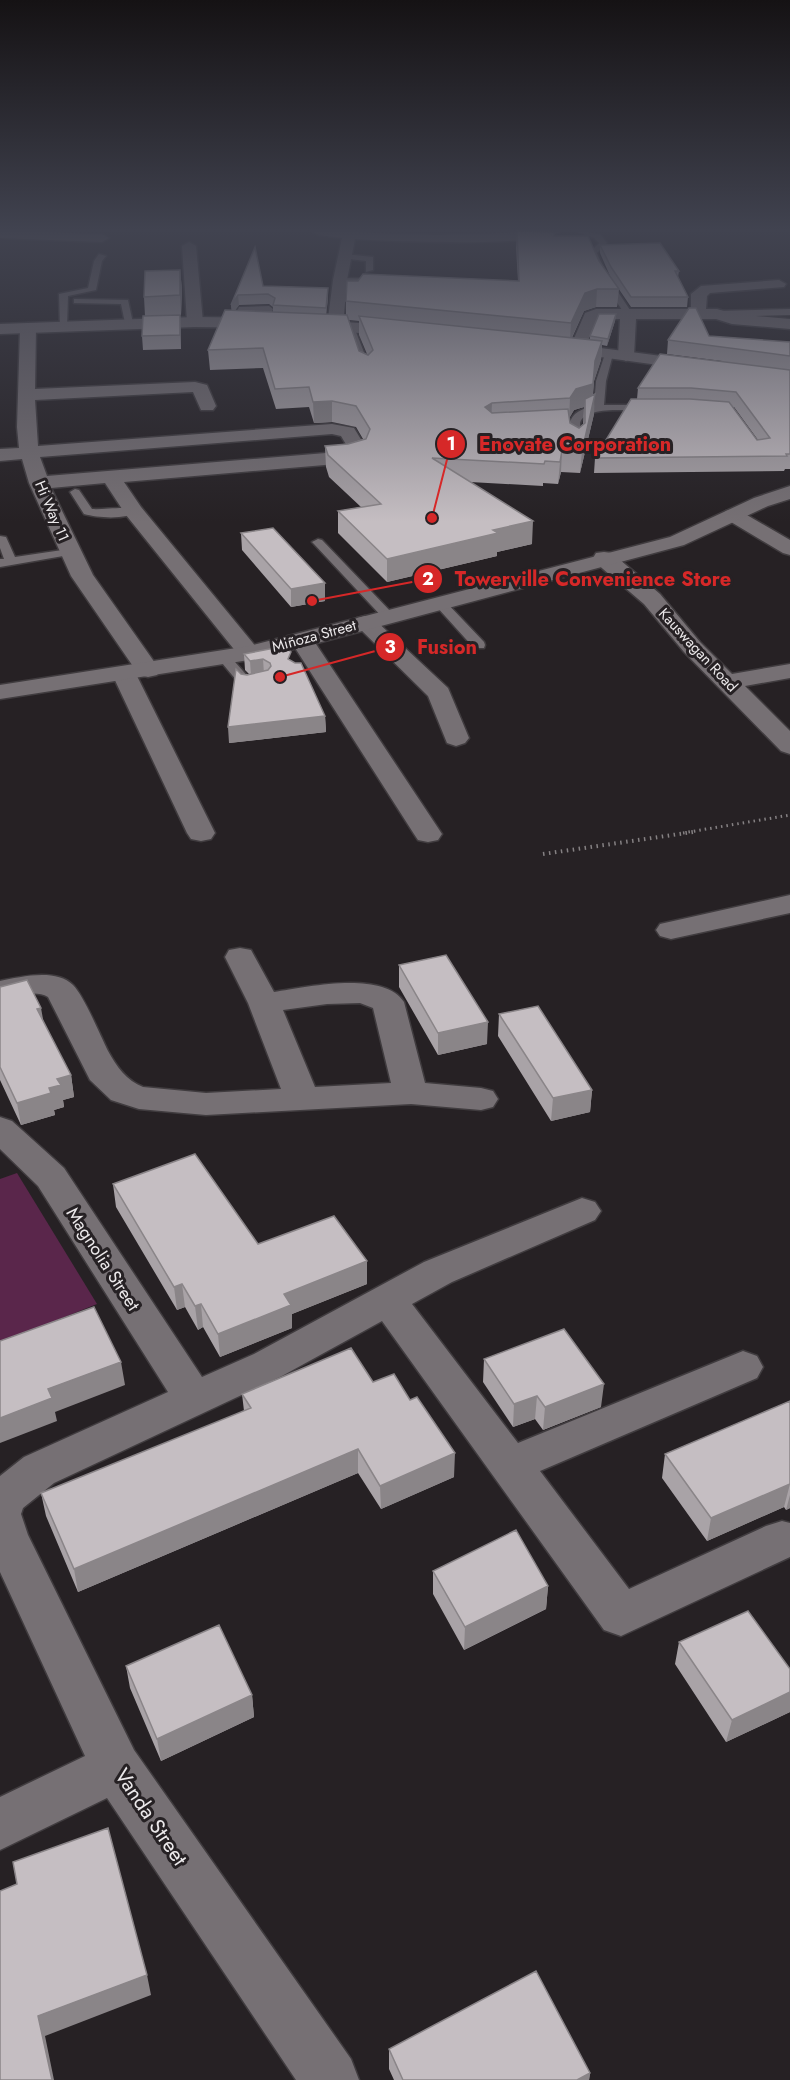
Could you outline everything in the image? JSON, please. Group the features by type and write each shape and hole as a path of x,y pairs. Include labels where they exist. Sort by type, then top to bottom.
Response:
{"street":[{"path":"0,329 26,328"},
{"name":"Hi Way 11","path":"28,328 21,391 22,434 39,483 69,552 136,672 201,833"},
{"path":"370,328 421,332"},
{"path":"577,350 585,328"},
{"path":"618,355 624,328"},
{"path":"534,345 790,378"},
{"path":"21,391 195,387 201,389 207,406"},
{"path":"0,455 22,434 206,427"},
{"path":"22,434 332,429 348,432 359,451 357,455 348,457 39,483"},
{"path":"111,477 133,511 249,653"},
{"name":"Miñoza Street","path":"0,692 249,653 302,640 604,558 677,541 761,502 790,492"},
{"path":"733,515 790,549"},
{"name":"Kauswagan Road","path":"604,558 652,599 692,647 790,746"},
{"path":"365,623 439,693 456,738"},
{"path":"302,640 313,670 428,834"},
{"path":"727,682 790,671"},
{"path":"671,930 790,904"},
{"path":"240,957 264,1004 302,1098"},
{"path":"0,991 44,984 52,985 61,991 102,1072 123,1092 139,1098 190,1104 411,1093 481,1099"},
{"path":"264,1004 361,992 377,995 388,1002 411,1093"},
{"name":"Magnolia Street","path":"0,1129 51,1177 194,1399"},
{"path":"2,1522 3,1499 39,1470 268,1365 438,1272 582,1211"},
{"path":"387,1299 621,1615 782,1540"},
{"path":"510,1465 743,1367"},
{"name":"Vanda Street","path":"2,1522 116,1767 330,2080"},
{"path":"0,1824 116,1767"}],"lane":[{"path":"344,328 366,370"},
{"path":"599,408 601,381 618,355"},
{"path":"576,444 573,424 580,412 599,408 655,408"},
{"path":"561,425 573,424"},
{"path":"75,492 88,512 107,514 133,511"},
{"path":"0,539 2,539 6,562 69,552"},
{"path":"318,542 388,617"},
{"path":"440,603 479,645"},
{"path":"223,657 247,684 263,680"}],"path":[{"path":"543,854 790,815"}],"shaded area":[{"path":"17,1173 97,1304 0,1343 0,1179"}],"building":[{"path":"142,328 180,328 180,335 142,336"},
{"path":"217,328 351,328 359,351 368,355 373,350 364,328 476,328 602,341 595,361 593,384 576,389 570,398 492,403 485,407 492,413 568,409 570,423 579,428 585,423 585,399 595,394 582,451 562,450 560,462 545,461 544,464 432,458 533,521 493,530 498,533 387,559 338,511 381,504 328,455 325,446 348,444 366,439 370,429 356,406 332,401 313,402 309,387 275,389 263,348 208,350"},
{"path":"593,328 611,328 608,339 590,336"},
{"path":"676,328 705,328 709,336 790,342 790,356 668,340"},
{"path":"660,354 790,370 790,454 786,454 787,456 595,458 631,399 690,399 729,402 757,440 770,438 736,392 691,388 638,388"},
{"path":"273,528 325,583 291,589 241,533"},
{"path":"285,646 291,652 288,659 301,663 325,716 228,727 236,669 241,674 247,675 268,670 271,666 263,659 250,661 244,654"},
{"path":"446,955 488,1022 438,1033 399,965"},
{"path":"27,980 41,1008 37,1009 71,1075 57,1079 61,1085 49,1088 51,1093 17,1103 0,1067 0,987"},
{"path":"538,1006 592,1090 553,1098 499,1014"},
{"path":"195,1154 258,1244 334,1216 367,1261 284,1294 291,1305 218,1334 201,1304 195,1306 182,1284 174,1287 113,1184"},
{"path":"94,1307 121,1362 48,1389 52,1398 0,1418 0,1341"},
{"path":"564,1329 604,1384 545,1407 537,1396 514,1404 484,1359"},
{"path":"351,1348 373,1382 394,1374 410,1400 417,1397 455,1453 380,1486 358,1449 74,1569 41,1493 251,1408 242,1394"},
{"path":"790,1401 790,1484 711,1518 665,1454"},
{"path":"516,1530 548,1586 465,1627 433,1571"},
{"path":"748,1611 790,1669 790,1692 732,1720 679,1642"},
{"path":"219,1625 252,1695 157,1739 126,1666"},
{"path":"108,1828 147,1975 38,2016 52,2080 0,2080 0,1891 17,1884 13,1862"},
{"path":"536,1971 590,2073 577,2080 403,2080 389,2049"}],"place":[{"name":"Enovate Corporation","path":"432,518"},
{"name":"Towerville Convenience Store","path":"312,601"},
{"name":"Fusion","path":"280,677"}]}
